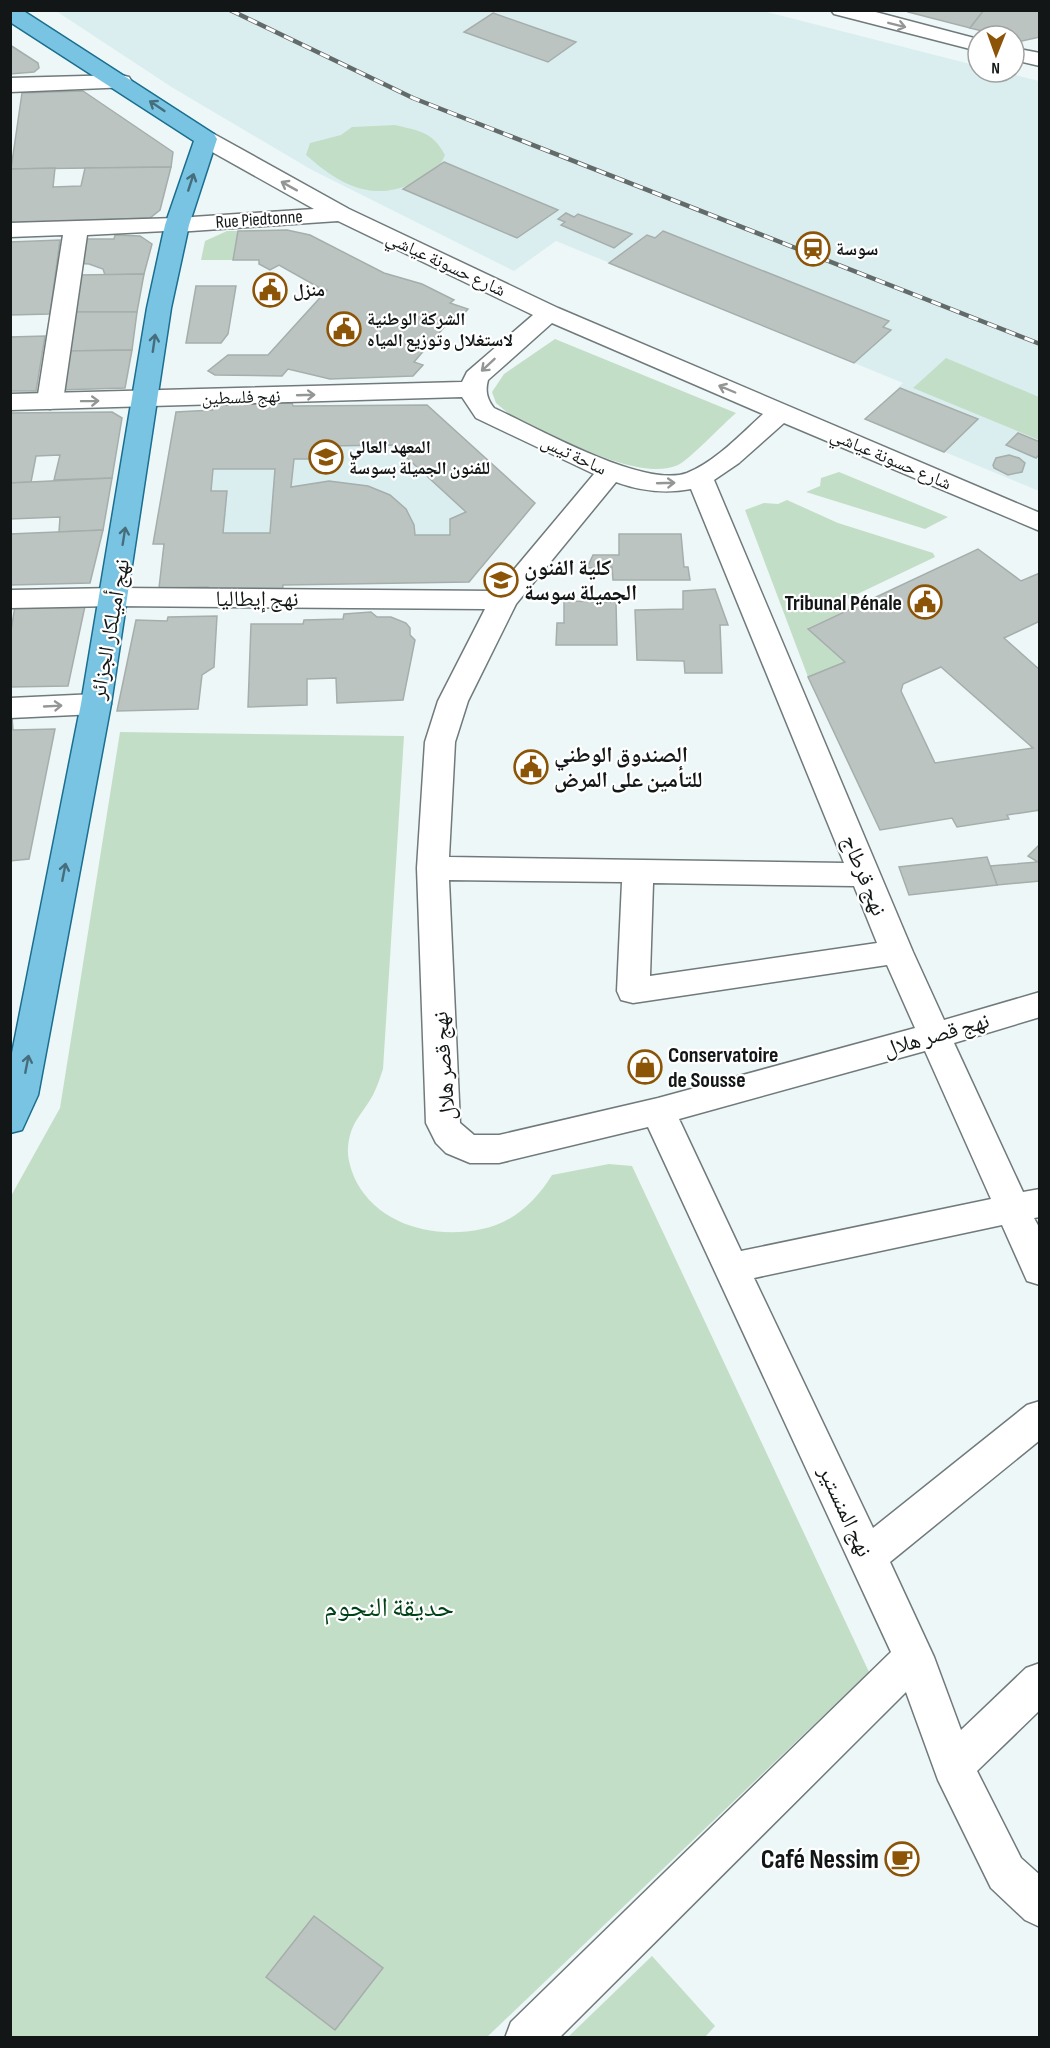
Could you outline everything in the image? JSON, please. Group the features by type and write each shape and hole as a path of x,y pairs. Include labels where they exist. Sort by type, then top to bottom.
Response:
{"main road":[{"name":"شارع حسونة عياشي","path":"10,12 206,139"},
{"name":"نهج أميلكار الجزائر","path":"10,1120 21,1095 96,704 115,597 159,308 177,225 206,139"}],"street":[{"path":"841,10 966,42"},
{"path":"10,85 121,82"},
{"name":"شارع حسونة عياشي","path":"206,139 341,214 549,313 1040,523"},
{"name":"Rue Piedtonne","path":"10,230 177,225 341,214"},
{"path":"50,401 76,228"},
{"path":"472,389 476,377 486,366 549,313"},
{"name":"نهج فلسطين","path":"10,402 472,389"},
{"name":"ساحة تيس","path":"472,389 475,402 485,413 610,472 642,482 667,484 699,477 710,472 781,412"},
{"name":"نهج قصر هلال","path":"610,472 504,600 445,721 440,742 433,868 443,1123 448,1133 458,1143 470,1149 485,1150 658,1111 934,1036 1040,1004"},
{"name":"نهج قرطاج","path":"699,477 934,1036 1025,1205 1040,1270"},
{"name":"نهج إيطاليا","path":"10,599 115,597 504,600"},
{"path":"10,708 96,704"},
{"path":"433,868 865,875"},
{"path":"638,872 633,991 897,952"},
{"name":"نهج المنستير","path":"658,1111 914,1657 953,1766 1006,1873 1040,1905"},
{"path":"730,1268 1025,1205"},
{"path":"867,1557 1040,1417"},
{"path":"527,2037 914,1657"},
{"path":"953,1766 1040,1682"}],"shaded area":[{"path":"56,11 763,11 966,63 966,84 1026,84 1026,78 1039,81 1039,491 865,419 903,383 556,241 514,271 312,170 173,88"},
{"name":"المعهد العالي للفنون الجميلة بسوسة","path":"292,403 293,406 427,405 535,503 469,582 284,585 282,593 208,587 159,588 164,545 153,544 176,412 212,410 213,405"}],"green space":[{"path":"395,125 424,133 435,141 445,155 441,164 432,173 403,187 388,191 359,188 332,175 306,155 310,143 341,135 352,127"},
{"path":"227,231 238,231 233,260 201,260 205,241"},
{"path":"555,339 736,413 678,465 661,469 640,467 593,453 509,414 496,403 492,392 504,374"},
{"path":"946,358 1039,397 1039,440 913,388"},
{"path":"839,472 948,517 925,529 806,492 820,486 821,478"},
{"path":"787,500 838,523 933,553 935,557 847,599 849,609 808,628 845,662 808,677 745,510 764,503 778,504"},
{"name":"حديقة النجوم","path":"120,732 404,736 383,1069 373,1095 354,1125 349,1139 349,1161 357,1183 367,1198 380,1210 395,1219 428,1230 464,1232 493,1226 514,1216 539,1194 552,1175 609,1164 632,1166 869,1672 487,2037 11,2038 11,1196 60,1108"},
{"path":"652,1956 715,2026 705,2037 568,2037"}],"building":[{"path":"909,10 984,10 973,24 966,24 966,27 908,12"},
{"path":"984,10 1040,10 1040,37 1026,40 1026,24 973,24"},
{"path":"493,13 576,42 548,62 464,32"},
{"path":"10,45 38,63 39,68 34,72 10,74"},
{"path":"83,91 173,152 171,167 11,169 22,93"},
{"path":"444,162 558,210 517,238 403,189"},
{"path":"171,167 160,210 150,218 10,223 11,169 55,168 53,187 81,186 85,168"},
{"path":"566,213 574,217 578,214 632,234 614,248 561,225 565,222 558,219"},
{"path":"287,230 310,235 384,273 422,284 454,300 450,303 468,309 453,326 446,325 414,362 423,365 413,376 330,379 288,369 282,376 215,375 208,371 228,355 268,355 327,290 279,265 270,270 259,264 259,260 233,260 238,231"},
{"name":"سوسة","path":"663,231 889,321 883,327 891,330 854,363 609,263 647,235 655,238"},
{"path":"115,235 140,236 152,244 144,274 105,275 103,269 89,264 76,263 78,239 114,239"},
{"path":"60,240 50,314 10,315 10,242"},
{"path":"144,274 137,312 70,312 77,275"},
{"path":"196,286 236,286 228,334 221,343 186,343"},
{"path":"70,312 137,312 132,350 65,351"},
{"path":"45,336 36,391 10,391 10,337"},
{"path":"132,350 125,388 59,390 65,351"},
{"path":"900,388 978,419 944,452 865,419"},
{"name":"المعهد العالي للفنون الجميلة بسوسة","path":"292,403 293,406 427,405 535,503 469,582 283,585 282,593 207,593 208,587 159,588 164,544 153,544 176,412 213,410 213,405","holes":["393,445 466,512 450,519 450,535 415,535 414,525 406,509 390,495 368,486 329,481 291,487 294,459 327,459 327,446","213,469 275,469 270,533 223,533 227,491 211,491"]},
{"path":"112,412 122,418 112,478 54,480 60,455 36,456 31,482 10,483 10,413"},
{"path":"1018,433 1040,442 1040,454 1036,458 1006,445"},
{"path":"1009,455 1025,463 1022,472 1008,475 994,468 996,458"},
{"path":"112,478 103,530 59,532 60,517 10,519 10,483"},
{"path":"103,530 90,583 10,585 10,534"},
{"path":"619,534 681,534 684,567 688,567 690,580 613,580 612,567 587,568 593,555 619,555"},
{"path":"978,549 1021,581 1040,573 1040,621 1004,638 1040,670 1040,810 1007,815 1009,819 957,827 952,818 880,830 808,677 845,662 808,629","holes":["941,667 1033,748 935,763 901,691 903,684"]},
{"path":"715,589 728,625 720,625 722,673 685,673 684,661 637,660 635,610 683,609 683,591"},
{"path":"564,601 616,602 617,645 556,645 557,623 564,623"},
{"path":"15,606 85,606 68,686 10,687 10,637"},
{"path":"371,612 377,617 391,617 406,623 410,628 410,635 415,640 403,700 337,703 336,678 307,679 307,705 248,707 251,624 303,624 304,620 343,619 344,614"},
{"path":"217,616 214,667 202,675 198,709 117,711 136,620 167,621 168,617"},
{"path":"12,717 13,730 55,729 29,859 10,861 10,718"},
{"path":"1040,844 1040,881 997,885 990,866 1038,862 1028,856"},
{"path":"987,857 997,885 909,895 899,867"},
{"path":"314,1916 383,1968 335,2030 266,1977"}],"railway":[{"path":"230,10 413,98 1040,344"}],"place":[{"name":"سوسة","path":"813,249"},
{"name":"منزل","path":"270,290"},
{"name":"الشركة الوطنية لاستغلال وتوزيع المياه","path":"344,329"},
{"name":"المعهد العالي للفنون الجميلة بسوسة","path":"326,457"},
{"name":"كلية الفنون الجميلة سوسة","path":"501,580"},
{"name":"Tribunal Pénale","path":"925,602"},
{"name":"الصندوق الوطني للتأمين على المرض","path":"531,767"},
{"name":"Conservatoire de Sousse","path":"645,1067"},
{"name":"Café Nessim","path":"902,1859"}]}
